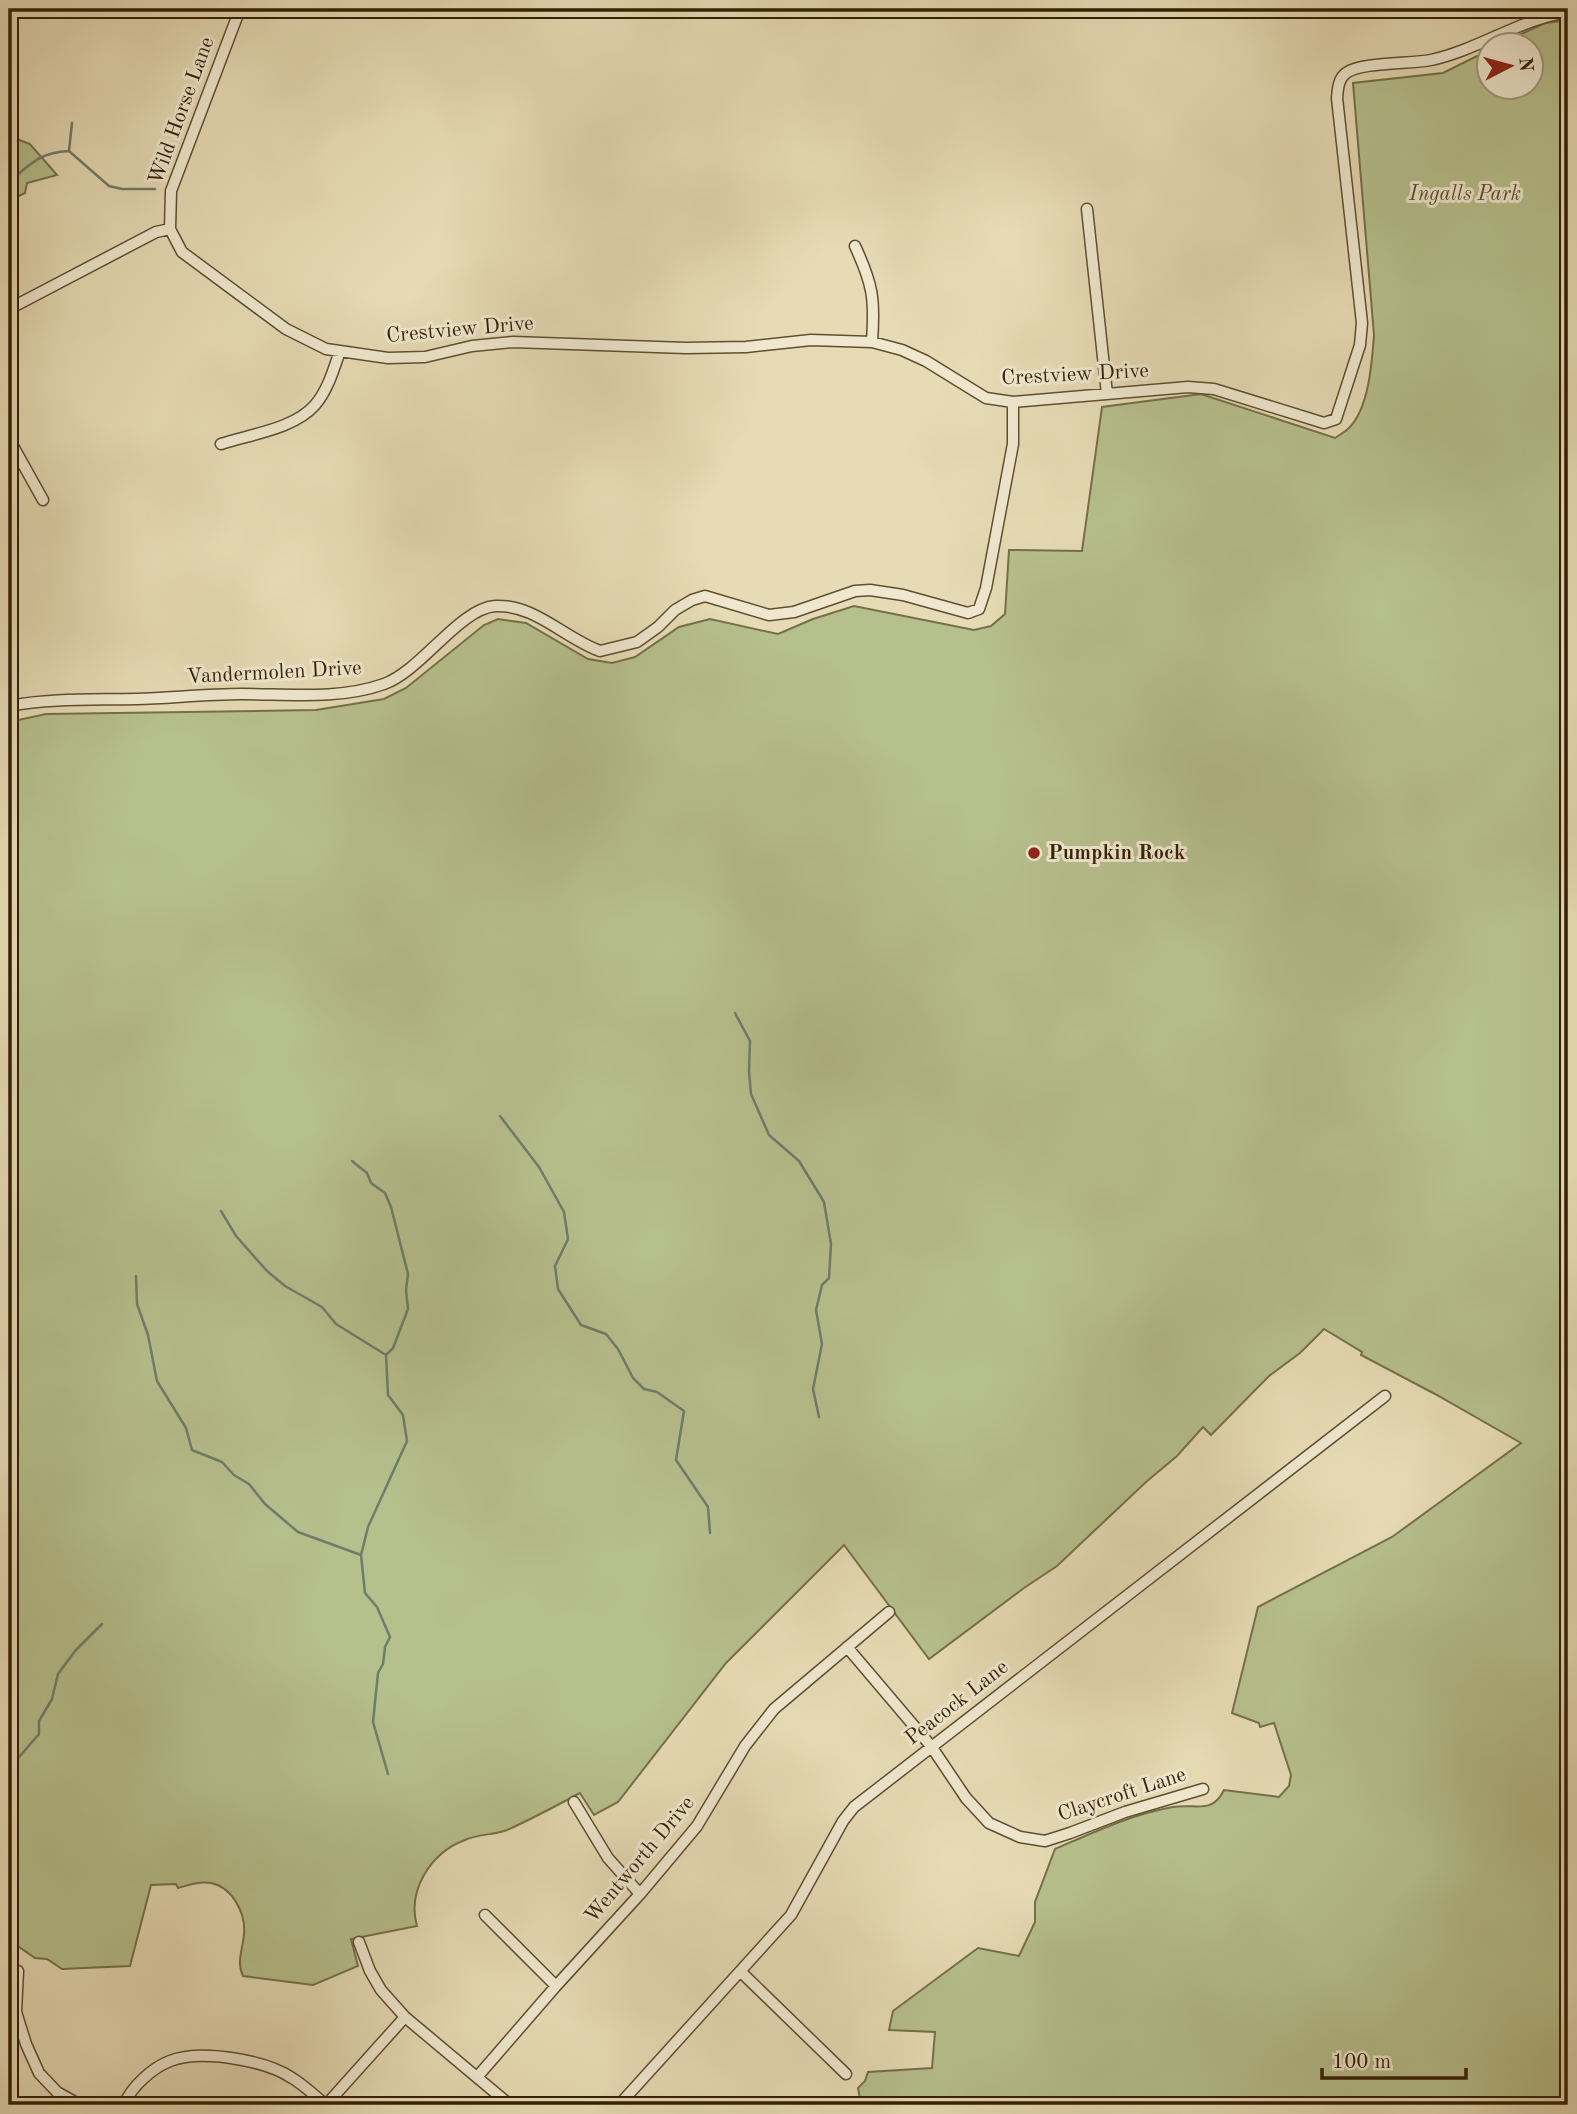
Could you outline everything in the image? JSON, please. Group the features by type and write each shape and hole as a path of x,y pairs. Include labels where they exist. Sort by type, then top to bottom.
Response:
{"street":[{"name":"Wild Horse Lane","path":"170,229 171,191 240,9"},
{"name":"Crestview Drive","path":"170,229 182,252 286,329 326,349 388,358 425,357 472,346 513,342 686,348 746,347 811,340 872,342 902,350 926,361 986,398 1013,402 1188,387 1214,389 1324,423 1336,419 1360,345 1362,323 1337,98 1338,86 1345,74 1357,68 1446,57 1544,17 1568,12"},
{"path":"1087,209 1107,394"},
{"path":"9,309 156,232 170,229"},
{"path":"855,246 870,280 874,312 872,342"},
{"path":"221,443 291,422 315,405 329,381 340,351"},
{"name":"Vandermolen Drive","path":"9,706 34,701 240,694 302,695 365,689 385,684 403,674 483,607 511,606 525,610 600,651 637,642 675,610 705,596 769,615 794,612 855,591 870,590 903,595 968,612 979,609 986,588 1013,444 1013,402"},
{"path":"9,439 43,500"},
{"name":"Peacock Lane","path":"619,2105 797,1907 848,1814 931,1746 1385,1396"},
{"name":"Wentworth Drive","path":"478,2077 697,1826 745,1746 774,1709 889,1612"},
{"name":"Claycroft Lane","path":"847,1647 931,1746 966,1798 989,1823 1020,1838 1045,1840 1203,1789"},
{"path":"574,1802 608,1858 640,1894"},
{"path":"485,1915 556,1986"},
{"path":"359,1942 381,1990 405,2017 510,2105"},
{"path":"18,1971 16,2012 39,2073 57,2092 80,2105"},
{"path":"741,1972 846,2074"},
{"path":"124,2105 146,2076 171,2061 197,2056 244,2060 272,2069 291,2077 326,2105 405,2017"}],"green space":[{"name":"Ingalls Park","path":"1568,20 1568,2105 861,2105 858,2088 865,2081 868,2072 932,2068 935,2032 889,2030 893,2011 978,1948 1019,1956 1035,1922 1035,1902 1055,1849 1142,1814 1173,1807 1214,1803 1224,1790 1279,1797 1289,1786 1291,1775 1274,1723 1260,1727 1259,1723 1232,1713 1258,1607 1392,1537 1521,1443 1361,1355 1362,1352 1324,1329 1300,1353 1269,1376 1211,1435 1203,1427 1177,1456 1057,1566 929,1659 844,1545 726,1663 618,1802 594,1815 580,1793 507,1830 470,1838 452,1846 441,1854 424,1875 415,1900 417,1926 351,1939 358,1966 313,1985 243,1976 240,1961 243,1918 231,1895 219,1885 211,1883 178,1888 176,1884 151,1885 130,1966 62,1969 47,1959 35,1958 9,1940 9,722 46,714 316,710 384,699 406,688 484,625 498,619 526,623 588,659 612,663 635,657 679,627 710,619 778,634 854,606 974,630 991,626 1005,614 1009,550 1082,551 1102,407 1201,394 1335,438 1349,428 1365,397 1374,335 1353,83 1443,73 1476,56 1476,102 1546,102 1546,32 1526,32 1545,23"},
{"path":"9,136 30,144 57,175 27,183 25,193 9,201"}],"waterway":[{"path":"69,151 72,123"},
{"path":"9,182 42,157 69,151 109,186 122,189 155,189"},
{"path":"735,1013 750,1041 751,1094 769,1135 799,1161 824,1202 831,1244 829,1278 822,1285 816,1310 822,1344 813,1389 819,1417"},
{"path":"500,1116 539,1167 564,1212 568,1239 555,1266 558,1289 581,1325 606,1334 618,1349 633,1378 644,1389 657,1392 684,1411 676,1460 708,1507 710,1533"},
{"path":"352,1161 367,1173 371,1183 385,1193 408,1274 408,1309 393,1348 386,1355 388,1395 403,1415 407,1441 368,1527 361,1555"},
{"path":"221,1211 236,1236 267,1271 285,1286 322,1307 336,1324 386,1355"},
{"path":"136,1276 137,1304 148,1335 157,1381 186,1428 192,1450 222,1462 234,1475 249,1484 265,1504 298,1532 361,1555 365,1593 377,1607 390,1637 378,1673 373,1722 388,1774"},
{"path":"19,1757 39,1734 39,1721 52,1699 58,1674 75,1651 102,1624"}],"place":[{"name":"Pumpkin Rock","path":"1034,853"}]}
